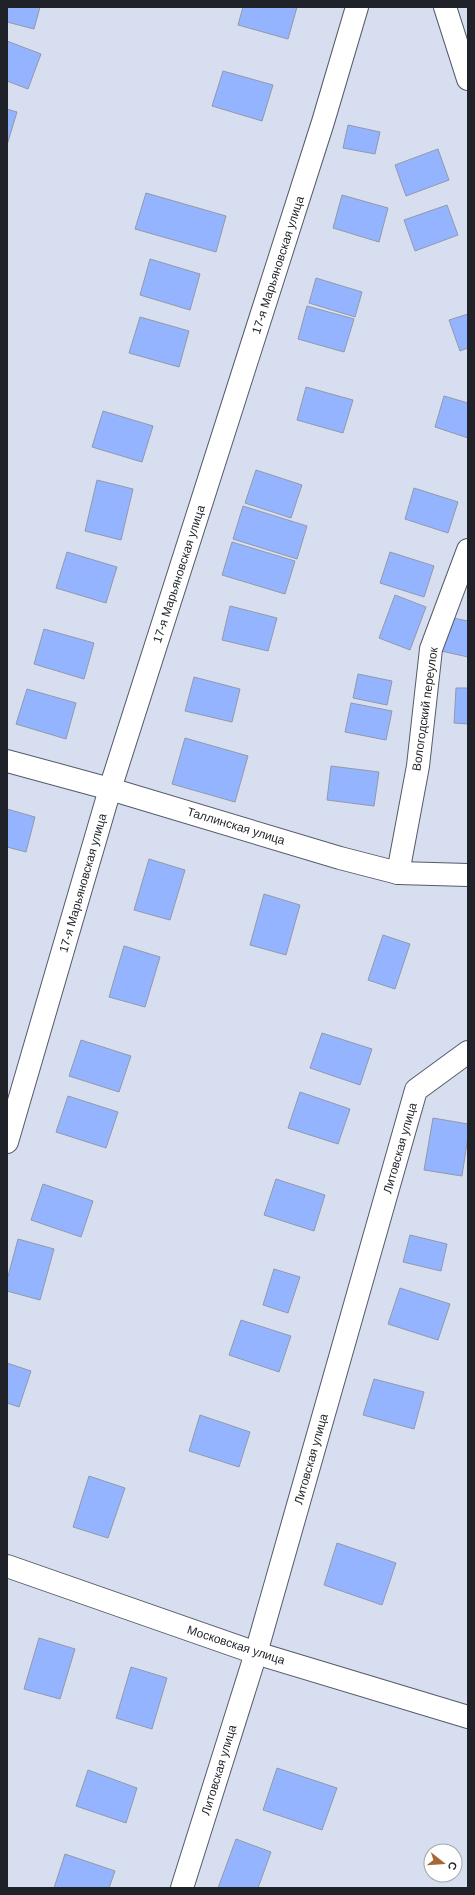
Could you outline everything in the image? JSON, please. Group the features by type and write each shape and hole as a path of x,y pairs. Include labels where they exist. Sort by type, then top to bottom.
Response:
{"street":[{"name":"17-я Марьяновская улица","path":"7,1142 110,789 323,122 357,7"},
{"path":"445,7 468,79"},
{"name":"Вологодский переулок","path":"398,873 418,766 431,650 468,550"},
{"name":"Таллинская улица","path":"7,761 110,789 340,858 398,873 468,875"},
{"name":"Литовская улица","path":"182,1888 256,1653 416,1090 468,1052"},
{"name":"Московская улица","path":"7,1566 256,1653 468,1717"}],"building":[{"path":"7,7 40,7 34,29 7,22"},
{"path":"243,7 297,7 288,39 238,25"},
{"path":"7,41 41,54 28,89 7,81"},
{"path":"223,71 273,85 262,121 212,106"},
{"path":"7,109 17,112 7,145"},
{"path":"348,125 380,132 375,154 343,148"},
{"path":"438,149 449,180 406,196 395,165"},
{"path":"146,193 226,216 216,252 135,229"},
{"path":"342,195 388,208 379,242 333,228"},
{"path":"447,205 458,235 415,251 404,220"},
{"path":"150,259 200,274 190,310 140,295"},
{"path":"316,278 362,292 355,317 309,303"},
{"path":"307,306 354,319 344,352 298,339"},
{"path":"468,314 468,348 460,351 449,320"},
{"path":"140,317 189,331 179,367 129,353"},
{"path":"306,387 353,400 343,433 297,420"},
{"path":"444,396 468,403 468,438 435,427"},
{"path":"103,411 153,426 142,462 92,447"},
{"path":"256,470 302,485 291,518 245,503"},
{"path":"97,480 133,489 121,540 85,531"},
{"path":"414,488 458,502 448,533 405,519"},
{"path":"243,506 307,526 297,559 233,539"},
{"path":"232,542 295,561 285,594 222,575"},
{"path":"67,552 117,567 106,603 56,588"},
{"path":"390,552 434,566 424,597 380,583"},
{"path":"395,595 426,607 410,650 379,638"},
{"path":"230,606 277,618 268,651 222,640"},
{"path":"448,617 468,621 468,657 441,651"},
{"path":"44,629 94,643 84,679 34,664"},
{"path":"358,674 392,681 387,705 353,698"},
{"path":"194,677 240,689 232,722 185,711"},
{"path":"456,688 468,688 468,724 454,723"},
{"path":"27,689 76,703 66,739 16,724"},
{"path":"351,703 392,711 386,740 345,732"},
{"path":"185,738 248,756 235,802 172,784"},
{"path":"331,766 379,772 374,806 327,800"},
{"path":"7,809 35,817 26,852 7,847"},
{"path":"149,859 185,870 170,920 134,910"},
{"path":"264,894 300,905 286,955 250,945"},
{"path":"383,935 410,944 395,989 368,980"},
{"path":"124,946 160,957 145,1007 109,997"},
{"path":"322,1033 372,1049 360,1085 310,1068"},
{"path":"81,1040 131,1056 119,1092 69,1076"},
{"path":"300,1092 350,1109 338,1144 288,1128"},
{"path":"68,1096 118,1112 106,1148 56,1132"},
{"path":"433,1118 468,1124 468,1136 462,1176 424,1170"},
{"path":"276,1179 325,1195 314,1231 264,1215"},
{"path":"43,1184 93,1201 81,1237 31,1220"},
{"path":"410,1235 447,1244 441,1271 403,1262"},
{"path":"18,1239 54,1249 40,1300 7,1291 7,1280"},
{"path":"274,1269 300,1277 288,1313 263,1305"},
{"path":"400,1288 450,1304 438,1340 388,1324"},
{"path":"241,1320 291,1336 279,1372 229,1355"},
{"path":"7,1363 31,1371 19,1407 7,1403"},
{"path":"374,1379 424,1392 414,1429 363,1415"},
{"path":"200,1415 250,1432 239,1467 189,1451"},
{"path":"89,1476 125,1488 108,1538 73,1527"},
{"path":"337,1543 396,1563 382,1605 324,1585"},
{"path":"39,1638 75,1649 60,1699 24,1689"},
{"path":"131,1667 167,1678 152,1729 116,1718"},
{"path":"277,1768 337,1788 322,1830 263,1810"},
{"path":"88,1770 137,1788 126,1823 76,1806"},
{"path":"236,1839 271,1852 258,1888 218,1888"},
{"path":"65,1854 115,1871 109,1888 54,1888"}]}
